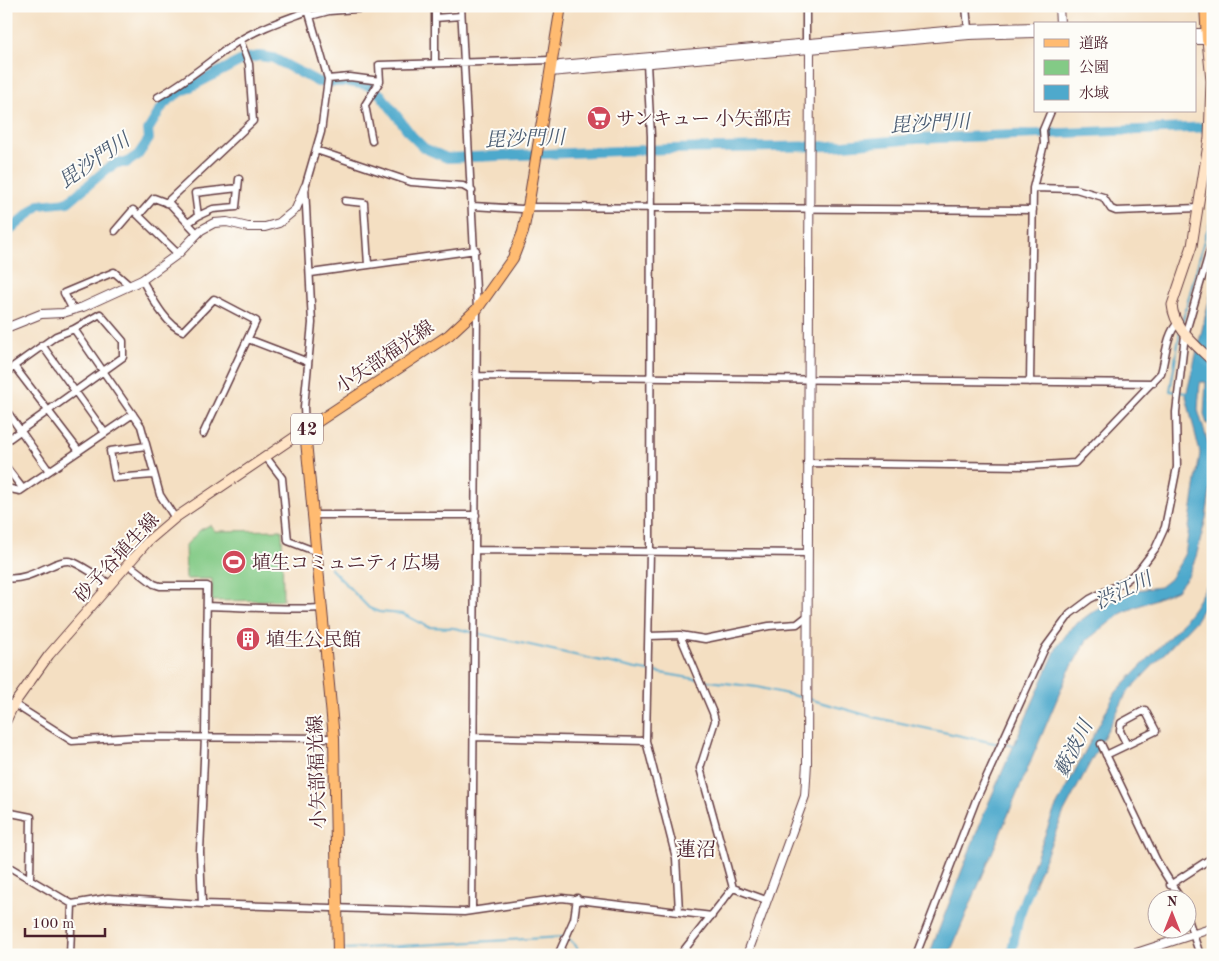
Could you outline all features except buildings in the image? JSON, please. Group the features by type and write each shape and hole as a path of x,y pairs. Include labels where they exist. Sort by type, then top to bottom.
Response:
{"main road":[{"name":"小矢部福光線","path":"338,955 334,738 305,430 449,335 477,309 513,258 523,232 528,207 561,6"},
{"path":"1205,6 1210,37 1209,132 1192,246 1172,305 1173,314 1185,335 1213,362"},
{"name":"砂子谷埴生線","path":"6,721 10,704 49,655 148,541 175,518 305,430"}],"street":[{"path":"158,96 190,79 240,40 308,11 396,6"},
{"path":"435,6 435,63"},
{"path":"461,6 476,250 477,309 472,910"},
{"path":"747,955 805,796 809,209 806,6"},
{"path":"966,6 968,29"},
{"path":"1059,6 1060,22"},
{"path":"6,328 40,314 72,310 142,280 178,254 198,234 214,223 227,222 248,227 264,227 279,223 296,209 316,150 328,78 308,11"},
{"path":"435,18 461,16"},
{"path":"550,72 647,64 968,29 1034,27"},
{"path":"550,72 560,65 969,35 1034,33"},
{"path":"1196,33 1210,37"},
{"path":"1196,40 1210,37"},
{"path":"166,203 253,121 249,64 240,40"},
{"path":"372,141 365,105 380,81 379,65 552,60"},
{"path":"647,64 650,136 650,552 646,741 676,858 678,911"},
{"path":"328,78 350,76 380,81"},
{"path":"1030,382 1033,188 1044,144 1043,130 1051,112"},
{"path":"316,150 411,182 463,186 472,191"},
{"path":"188,223 213,209 236,207 239,179"},
{"path":"305,187 311,273 312,323 304,407 305,430"},
{"path":"198,216 195,193 238,188"},
{"path":"1033,188 1076,189 1103,197 1110,209 1116,211 1199,208"},
{"path":"139,215 154,198 166,203 198,234"},
{"path":"345,201 364,203 368,266"},
{"path":"473,206 522,209 528,207 650,207 1033,210"},
{"path":"115,231 134,210 178,254"},
{"path":"916,955 976,800 1045,648 1070,614 1090,599 1124,582 1139,570 1155,549 1165,527 1177,467 1176,412 1185,335 1213,240"},
{"path":"311,273 476,250"},
{"path":"72,310 64,292 114,272 130,286"},
{"path":"142,280 157,307 178,329 183,331 214,299 256,321 203,434"},
{"path":"6,374 14,366 56,336 74,330 100,314 123,341 123,357 6,441"},
{"path":"807,464 1028,466 1075,464 1161,373 1167,354 1169,333 1178,323"},
{"path":"74,330 141,426 160,495 175,518"},
{"path":"248,339 308,362"},
{"path":"42,346 105,433"},
{"path":"14,366 78,451"},
{"path":"477,376 1153,383"},
{"path":"6,410 50,471"},
{"path":"6,488 20,491 133,414"},
{"path":"146,446 110,451 115,478 153,475"},
{"path":"266,458 282,478 288,541 317,552"},
{"path":"6,467 23,489"},
{"path":"313,515 476,515"},
{"path":"476,550 807,553"},
{"path":"6,578 17,579 34,575 62,561 72,562 110,584"},
{"path":"128,564 154,584 160,586 207,586 205,737 200,852 202,904"},
{"path":"207,606 268,607 288,610 322,608"},
{"path":"649,636 680,635 704,639 769,626 797,624 806,617"},
{"path":"680,635 713,713 714,721 700,768 733,888"},
{"path":"10,704 72,741 133,737 334,738"},
{"path":"1106,755 1156,732 1145,710 1121,723 1120,731 1127,745"},
{"path":"474,737 646,741"},
{"path":"1101,744 1172,888"},
{"path":"6,812 31,817 30,879"},
{"path":"1170,885 1213,858"},
{"path":"6,865 72,904 108,898 202,904 472,910 562,898 577,898 712,916"},
{"path":"733,888 766,900"},
{"path":"680,955 733,888"},
{"path":"558,955 574,919 577,898"},
{"path":"70,955 72,904"},
{"path":"1196,933 1213,928"},
{"path":"1130,955 1181,938"},
{"path":"1194,938 1200,955"}],"green space":[{"name":"埴生コミュニティ広場","path":"210,525 215,531 282,530 283,600 212,601 212,579 186,579 185,546 200,530"}],"water":[{"path":"1213,284 1213,381 1210,399 1213,424 1207,424 1204,415 1206,382 1200,382 1198,410 1212,456 1212,480 1206,518 1196,557 1188,576 1177,590 1122,613 1087,640 1068,673 949,955 929,955 985,811 1057,647 1072,627 1095,610 1136,590 1160,587 1170,579 1185,555 1200,453 1186,396"},
{"path":"1213,575 1213,591 1196,620 1127,693 1063,814 1028,900 1020,900 1054,811 1116,692 1179,627 1194,607"}],"waterway":[{"name":"毘沙門川","path":"6,234 39,205 68,202 107,169 117,163 126,163 138,155 149,139 148,130 164,104 177,94 244,59 259,56 273,58 318,82 349,82 368,85 381,95 412,136 424,148 447,158 670,149 832,146 916,139 1213,127"},
{"path":"1182,323 1205,237 1213,215"},
{"path":"1180,332 1170,391 1187,393"},
{"path":"330,568 369,608 379,612 403,614 428,627 454,628 637,669 696,679"},
{"path":"701,680 757,687 804,698"},
{"path":"809,699 873,717 999,744"},
{"path":"1003,744 1016,746"},
{"name":"藪波川","path":"1011,955 1019,916 1029,889"},
{"path":"345,949 564,937"},
{"path":"569,939 577,947 578,955"}],"place":[{"name":"サンキュー 小矢部店","path":"599,118"},
{"name":"埴生コミュニティ広場","path":"234,562"},
{"name":"埴生公民館","path":"248,639"}],"district":[{"name":"蓮沼","path":"696,849"}],"water label":[{"name":"渋江川","path":"1123,590"}]}
